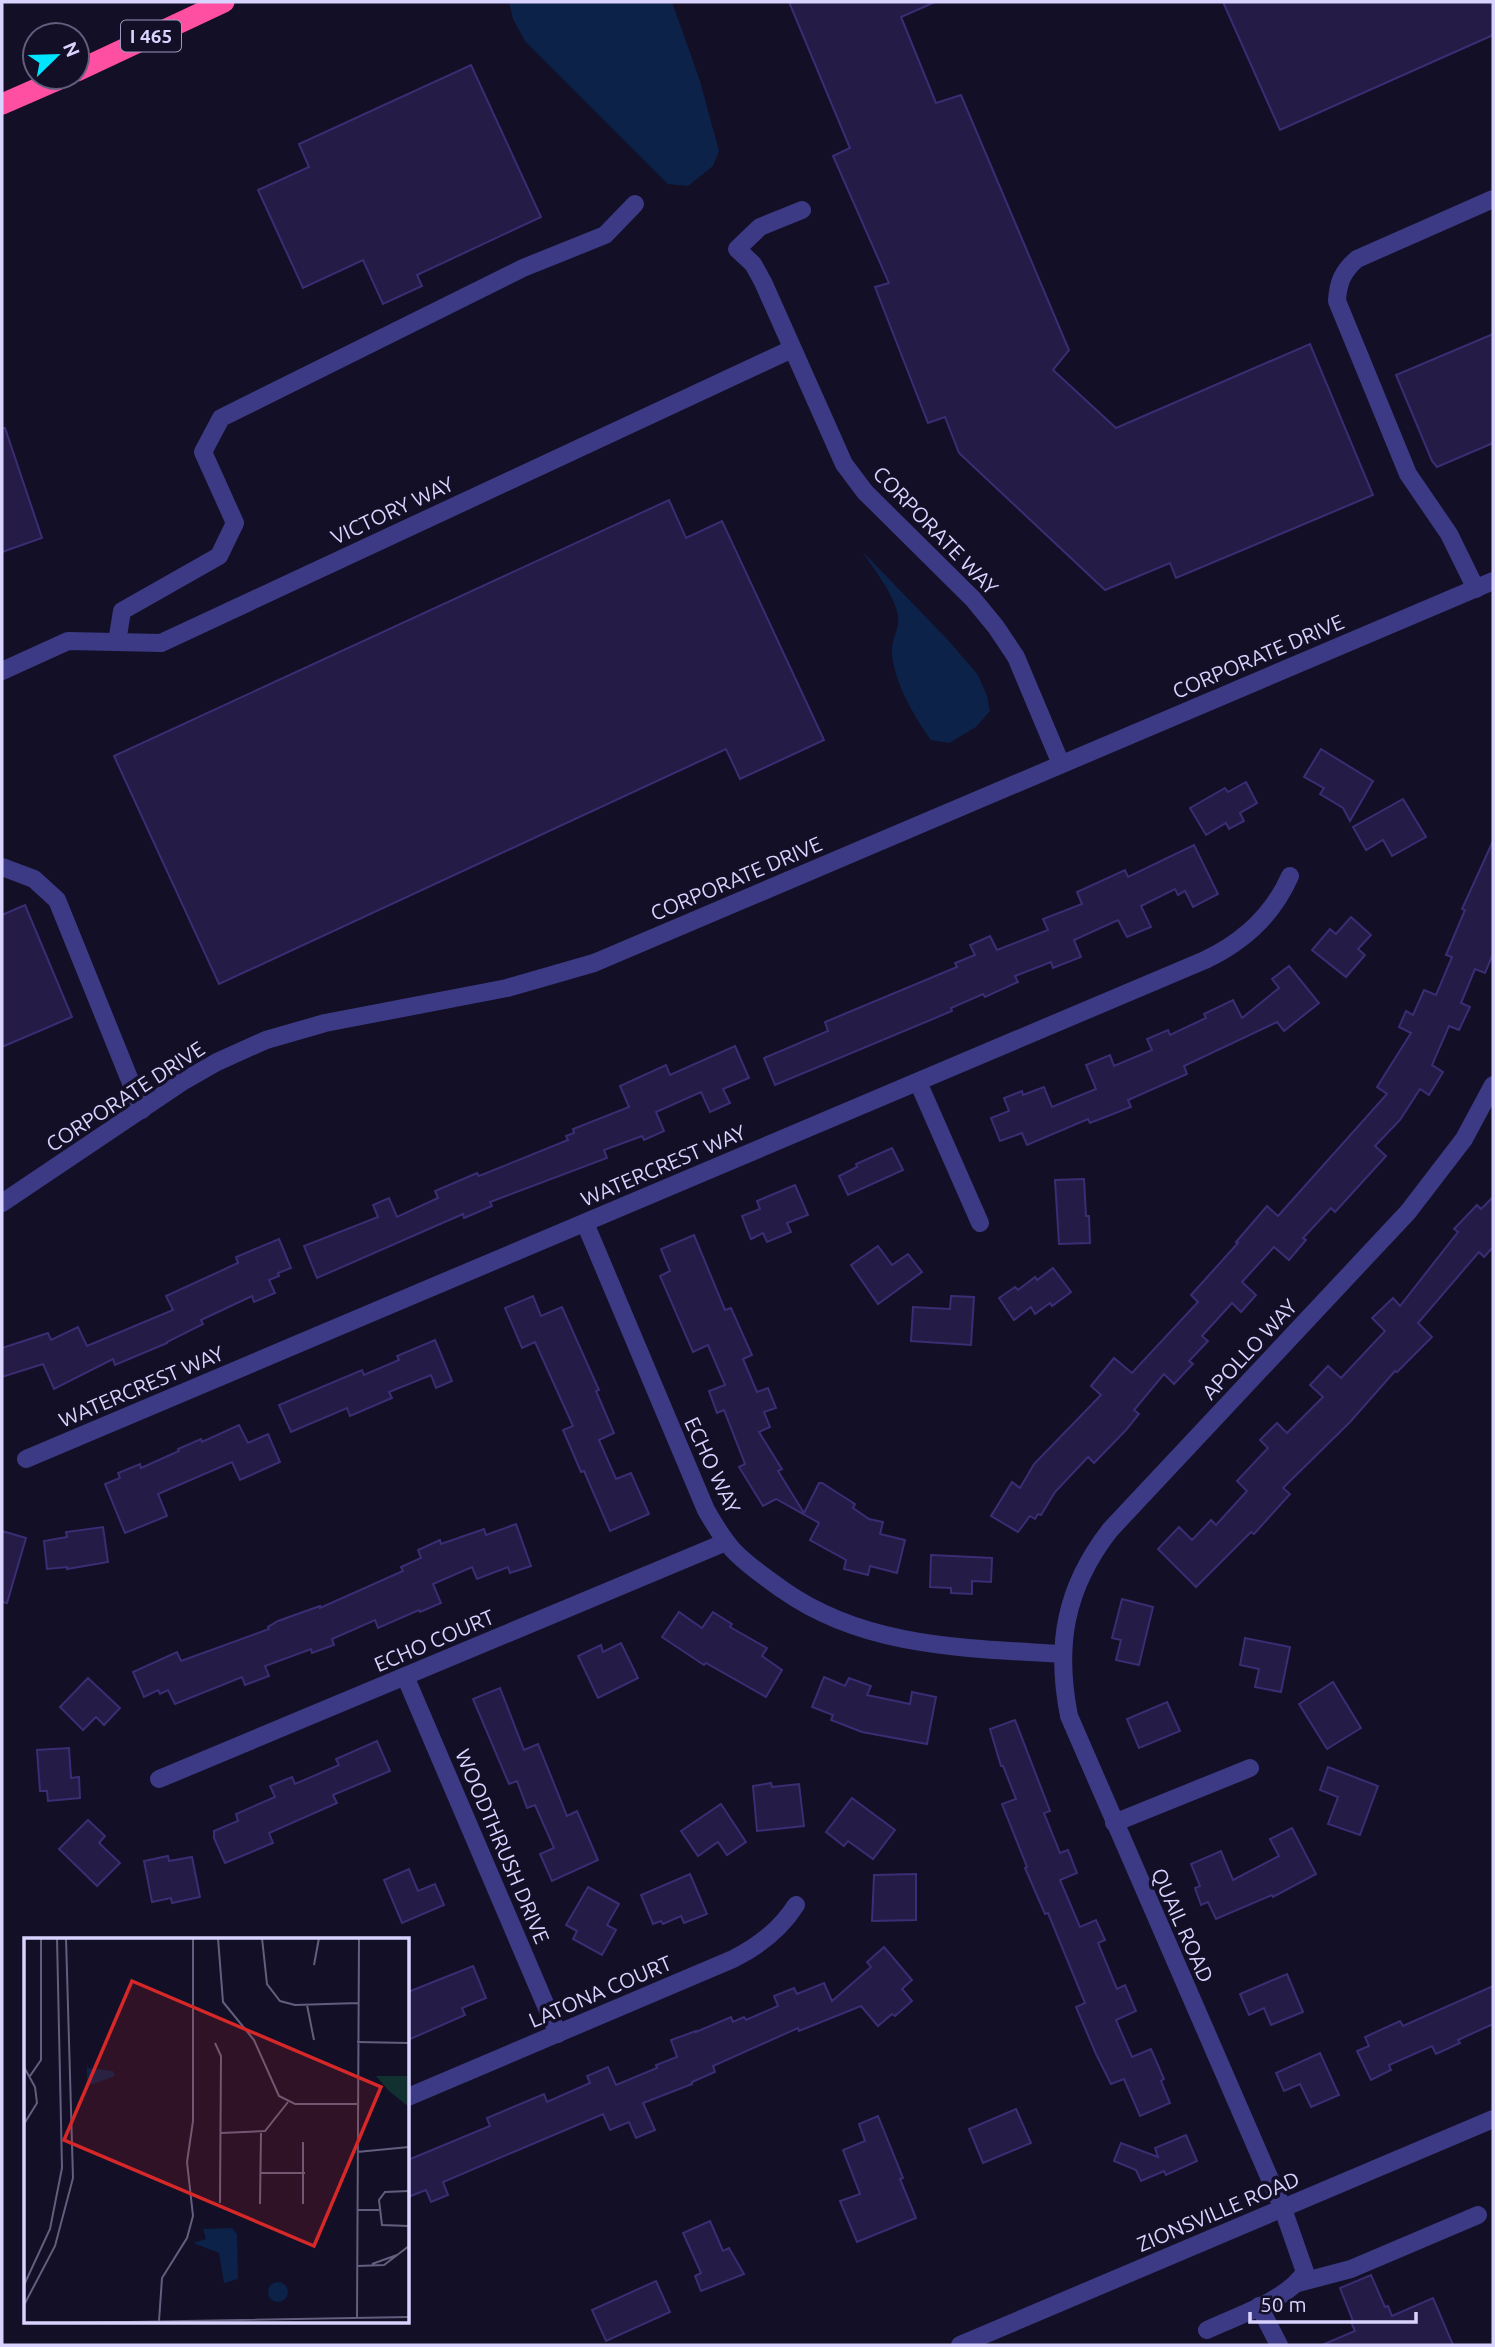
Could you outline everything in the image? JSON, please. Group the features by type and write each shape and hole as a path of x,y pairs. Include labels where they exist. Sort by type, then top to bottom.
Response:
{"highway":[{"name":"I 465","path":"91,64 224,2"},
{"path":"2,104 32,91"}],"street":[{"path":"1476,589 1449,534 1408,474 1337,301 1342,275 1357,259 1493,199"},
{"path":"117,642 122,611 219,556 235,523 203,452 220,418 523,268 605,235 635,204"},
{"name":"CORPORATE WAY","path":"802,210 760,227 737,248 764,282 836,448 854,478 973,599 1002,634 1016,657 1061,764"},
{"name":"VICTORY WAY","path":"2,671 68,642 161,643 792,349"},
{"name":"CORPORATE DRIVE","path":"2,1203 208,1067 275,1037 325,1023 507,988 594,963 1493,582"},
{"path":"2,867 34,878 57,900 142,1110"},
{"name":"WATERCREST WAY","path":"26,1459 1223,951 1264,918 1290,876"},
{"path":"918,1082 980,1223"},
{"name":"APOLLO WAY","path":"1062,1654 1065,1623 1077,1583 1086,1564 1110,1530 1408,1212 1464,1139 1493,1085"},
{"name":"ECHO WAY","path":"585,1223 706,1510 726,1542 752,1569 790,1595 827,1615 876,1634 928,1644 1062,1654"},
{"name":"ECHO COURT","path":"159,1779 726,1542"},
{"name":"QUAIL ROAD","path":"1062,1654 1069,1716 1283,2209 1305,2272 1298,2283"},
{"name":"WOODTHRUSH DRIVE","path":"405,1676 558,2034"},
{"path":"1114,1823 1250,1768"},
{"name":"LATONA COURT","path":"410,2096 748,1952 777,1929 796,1905"},
{"name":"ZIONSVILLE ROAD","path":"960,2345 1493,2119"},
{"path":"1207,2330 1259,2306 1298,2283 1351,2269 1478,2215"},
{"path":"1259,2306 1279,2345"}],"water":[{"path":"509,2 672,2 700,81 719,151 713,166 688,186 668,184 525,41 513,19"},
{"path":"862,551 978,675 990,711 976,727 949,743 931,740 899,683 892,658 898,620 896,607"}],"building":[{"path":"789,2 935,2 901,17 936,103 961,95 1069,350 1053,370 1116,428 1310,344 1373,495 1176,578 1170,563 1105,590 959,453 945,417 928,423 875,287 889,283 833,156 850,148"},
{"path":"1223,2 1493,2 1493,35 1280,130"},
{"path":"471,65 541,217 417,275 422,286 383,304 363,260 303,288 258,190 309,167 299,144"},
{"path":"1493,334 1493,443 1437,467 1432,461 1396,375"},
{"path":"2,428 5,428 42,538 2,552"},
{"path":"669,500 686,538 722,521 824,740 740,779 726,749 219,984 114,756"},
{"path":"1321,749 1373,781 1350,821 1343,808 1320,794 1324,788 1304,777"},
{"path":"1246,782 1257,803 1240,813 1244,821 1229,829 1226,823 1206,835 1190,808 1225,788 1228,792"},
{"path":"1403,799 1426,837 1392,856 1383,840 1366,850 1353,827"},
{"path":"1493,841 1493,954 1485,973 1475,969 1461,1003 1470,1007 1459,1030 1449,1026 1432,1065 1443,1072 1429,1095 1420,1089 1400,1120 1375,1146 1386,1156 1335,1212 1331,1208 1303,1238 1306,1240 1289,1260 1274,1247 1242,1282 1256,1295 1241,1312 1232,1303 1202,1336 1208,1341 1189,1361 1193,1364 1174,1384 1164,1374 1134,1410 1139,1414 1126,1430 1094,1463 1088,1457 1055,1492 1041,1515 1038,1514 1035,1519 1030,1516 1018,1532 991,1516 1012,1482 1020,1488 1034,1464 1101,1395 1091,1386 1114,1358 1132,1373 1198,1302 1191,1295 1267,1206 1278,1216 1387,1094 1377,1087 1411,1033 1399,1027 1406,1011 1413,1015 1424,990 1436,995 1452,957 1446,955 1465,910 1462,909"},
{"path":"1194,845 1218,894 1193,907 1185,891 1178,895 1175,889 1141,906 1151,927 1127,937 1118,920 1074,940 1081,957 1053,968 1051,962 1015,976 1018,982 985,997 983,994 951,1008 952,1011 775,1085 764,1058 828,1031 825,1022 957,967 955,963 975,955 970,945 990,936 997,950 1048,930 1043,919 1082,904 1077,892 1125,870 1128,877"},
{"path":"25,905 72,1017 2,1047 2,915"},
{"path":"1351,917 1371,935 1358,949 1365,955 1346,977 1312,950 1330,929 1336,934"},
{"path":"1289,966 1319,1003 1284,1031 1277,1022 1184,1066 1187,1074 1128,1100 1131,1107 1090,1123 1088,1119 1027,1145 1022,1133 1000,1141 991,1118 1009,1111 1004,1098 1022,1091 1023,1095 1044,1087 1052,1107 1096,1089 1086,1065 1110,1055 1114,1066 1152,1050 1147,1039 1168,1030 1170,1035 1206,1018 1204,1014 1233,1000 1242,1018 1279,988 1272,979"},
{"path":"735,1046 749,1078 723,1089 730,1103 710,1112 701,1092 656,1112 664,1131 644,1140 642,1136 604,1150 607,1158 490,1202 492,1206 464,1218 463,1214 317,1278 304,1246 378,1217 373,1205 389,1198 397,1217 438,1198 435,1191 568,1140 566,1136 574,1133 573,1129 629,1107 620,1086 666,1065 670,1075"},
{"path":"892,1148 903,1170 848,1195 839,1176 857,1167 856,1164"},
{"path":"1084,1179 1090,1243 1059,1244 1055,1180"},
{"path":"795,1185 808,1215 787,1223 791,1232 767,1242 763,1233 751,1239 742,1216 760,1209 757,1201"},
{"path":"1493,1197 1493,1247 1484,1257 1479,1252 1418,1323 1432,1337 1395,1371 1350,1422 1283,1488 1290,1494 1254,1534 1251,1532 1196,1587 1158,1549 1179,1527 1192,1540 1211,1520 1216,1525 1247,1491 1237,1481 1268,1448 1260,1440 1277,1423 1287,1433 1323,1397 1310,1385 1328,1366 1341,1378 1385,1331 1372,1318 1393,1298 1400,1306 1458,1232 1454,1229 1477,1205 1481,1209"},
{"path":"694,1235 725,1310 731,1308 752,1355 743,1359 757,1392 768,1388 776,1408 764,1412 770,1427 759,1432 782,1469 778,1471 804,1513 819,1483 822,1483 855,1504 853,1508 869,1519 883,1522 880,1534 905,1540 897,1573 870,1566 868,1575 844,1569 846,1560 810,1540 819,1523 776,1499 763,1506 739,1467 745,1464 724,1410 717,1413 709,1391 725,1385 708,1345 693,1352 660,1276 670,1271 661,1249"},
{"path":"279,1239 291,1268 269,1280 275,1293 254,1302 252,1296 201,1320 203,1324 167,1343 115,1365 113,1359 54,1389 43,1364 2,1377 2,1348 48,1333 51,1340 78,1327 87,1346 173,1310 166,1296 238,1263 236,1257"},
{"path":"878,1246 892,1265 908,1254 922,1272 878,1304 851,1265"},
{"path":"1053,1268 1071,1292 1052,1306 1050,1303 1035,1314 1031,1307 1014,1320 999,1298 1015,1287 1018,1290 1035,1277 1037,1280"},
{"path":"533,1296 541,1316 562,1307 599,1390 596,1391 614,1433 599,1440 616,1479 631,1473 649,1514 610,1531 563,1430 573,1426 535,1342 522,1348 505,1308"},
{"path":"951,1296 974,1297 971,1345 911,1341 913,1307 950,1309"},
{"path":"435,1340 452,1381 436,1388 431,1375 389,1392 392,1398 350,1416 347,1408 291,1432 279,1405 362,1370 364,1375 399,1360 397,1356"},
{"path":"239,1425 248,1443 268,1434 280,1462 240,1480 232,1462 158,1494 167,1516 125,1533 105,1484 120,1478 118,1473 140,1464 141,1468 179,1451 178,1449 201,1439 202,1442"},
{"path":"516,1524 531,1566 510,1573 508,1567 477,1579 472,1567 433,1584 441,1603 378,1628 375,1620 332,1639 334,1645 312,1653 311,1649 265,1666 269,1676 245,1685 242,1677 175,1704 168,1690 160,1694 158,1690 144,1697 133,1672 177,1652 181,1661 269,1629 268,1627 278,1621 320,1608 403,1571 401,1567 421,1558 418,1550 440,1540 441,1544 484,1529 486,1535"},
{"path":"103,1527 108,1562 67,1569 47,1569 44,1541 67,1537 66,1532"},
{"path":"2,1531 26,1538 7,1603 2,1602"},
{"path":"931,1555 992,1558 991,1582 972,1581 972,1594 951,1593 951,1588 930,1587"},
{"path":"1122,1599 1153,1607 1139,1665 1116,1660 1121,1640 1112,1638"},
{"path":"679,1612 702,1628 713,1612 732,1624 730,1627 767,1648 762,1656 782,1670 766,1697 706,1663 704,1665 662,1637"},
{"path":"1245,1638 1290,1647 1281,1692 1255,1687 1259,1669 1240,1665"},
{"path":"621,1643 638,1678 598,1698 578,1656 601,1645 603,1652"},
{"path":"824,1677 845,1686 849,1678 871,1686 867,1695 910,1704 912,1692 936,1697 927,1744 862,1732 831,1720 833,1715 812,1707"},
{"path":"88,1678 120,1708 104,1725 96,1717 83,1730 60,1707"},
{"path":"1333,1682 1361,1728 1327,1749 1299,1704"},
{"path":"500,1688 524,1750 538,1744 567,1816 577,1811 598,1860 552,1881 540,1854 554,1848 535,1805 527,1808 517,1781 509,1784 473,1699"},
{"path":"1167,1702 1180,1731 1139,1748 1127,1719"},
{"path":"1015,1720 1050,1811 1044,1813 1060,1853 1068,1850 1077,1873 1060,1880 1080,1927 1096,1920 1105,1940 1098,1943 1117,1989 1125,1985 1136,2011 1116,2020 1132,2057 1151,2049 1164,2079 1161,2081 1170,2103 1140,2116 1124,2079 1111,2084 1096,2054 1076,2007 1085,2003 1048,1913 1045,1914 1025,1868 1027,1867 1002,1804 1016,1799 1001,1766 990,1729"},
{"path":"377,1741 390,1771 333,1795 337,1803 269,1833 273,1843 225,1863 214,1838 214,1831 238,1821 236,1814 275,1797 270,1786 292,1777 295,1784 339,1765 336,1759"},
{"path":"69,1748 71,1778 79,1777 80,1798 48,1801 47,1791 40,1791 37,1750"},
{"path":"1328,1767 1378,1786 1360,1835 1328,1824 1338,1797 1320,1790"},
{"path":"771,1783 772,1787 799,1784 804,1826 757,1831 753,1786"},
{"path":"852,1798 895,1830 873,1859 848,1841 844,1846 826,1832"},
{"path":"721,1804 746,1842 727,1855 718,1842 698,1856 681,1831"},
{"path":"88,1820 105,1836 99,1843 120,1863 97,1886 59,1849"},
{"path":"1292,1828 1316,1874 1273,1897 1272,1895 1216,1919 1208,1902 1201,1905 1195,1888 1200,1886 1191,1864 1221,1851 1233,1880 1279,1856 1270,1839"},
{"path":"168,1856 169,1861 192,1857 200,1897 172,1903 171,1898 152,1902 144,1861"},
{"path":"409,1869 418,1891 435,1884 444,1905 402,1923 384,1880"},
{"path":"690,1874 707,1914 684,1923 681,1916 663,1924 661,1921 653,1924 641,1895"},
{"path":"916,1874 916,1920 872,1921 874,1875"},
{"path":"588,1887 619,1904 607,1925 616,1930 602,1955 573,1939 577,1931 566,1925"},
{"path":"884,1947 912,1980 902,1989 912,2001 878,2026 861,2006 799,2031 798,2028 713,2066 715,2072 692,2084 643,2103 655,2130 636,2138 629,2122 610,2130 603,2114 443,2182 448,2195 431,2202 426,2190 410,2196 410,2159 490,2126 487,2118 544,2094 547,2102 590,2083 587,2076 608,2067 616,2085 657,2068 656,2065 677,2057 671,2040 731,2017 733,2022 744,2017 746,2020 778,2006 774,1996 794,1988 797,1994 824,1983 832,2001 871,1967 867,1962"},
{"path":"473,1966 486,1998 462,2008 465,2015 410,2039 410,1991"},
{"path":"1287,1974 1303,2012 1271,2025 1264,2008 1249,2015 1240,1994"},
{"path":"1493,1986 1493,2024 1458,2040 1460,2043 1436,2054 1432,2046 1389,2065 1391,2070 1371,2080 1357,2051 1369,2046 1365,2037 1400,2021 1403,2026"},
{"path":"1320,2053 1339,2095 1311,2107 1300,2084 1284,2091 1276,2073"},
{"path":"1016,2109 1031,2143 983,2163 969,2129"},
{"path":"878,2116 916,2218 857,2242 840,2201 860,2194 843,2150 865,2141 859,2124"},
{"path":"1186,2135 1197,2161 1166,2175 1164,2171 1141,2181 1136,2170 1114,2161 1121,2143 1158,2157 1155,2148"},
{"path":"710,2221 723,2251 729,2248 744,2274 701,2291 695,2276 701,2273 683,2233"},
{"path":"1371,2275 1385,2307 1388,2306 1392,2316 1433,2298 1453,2345 1322,2345 1355,2331 1340,2288"},
{"path":"656,2281 670,2312 606,2341 592,2310"}]}
